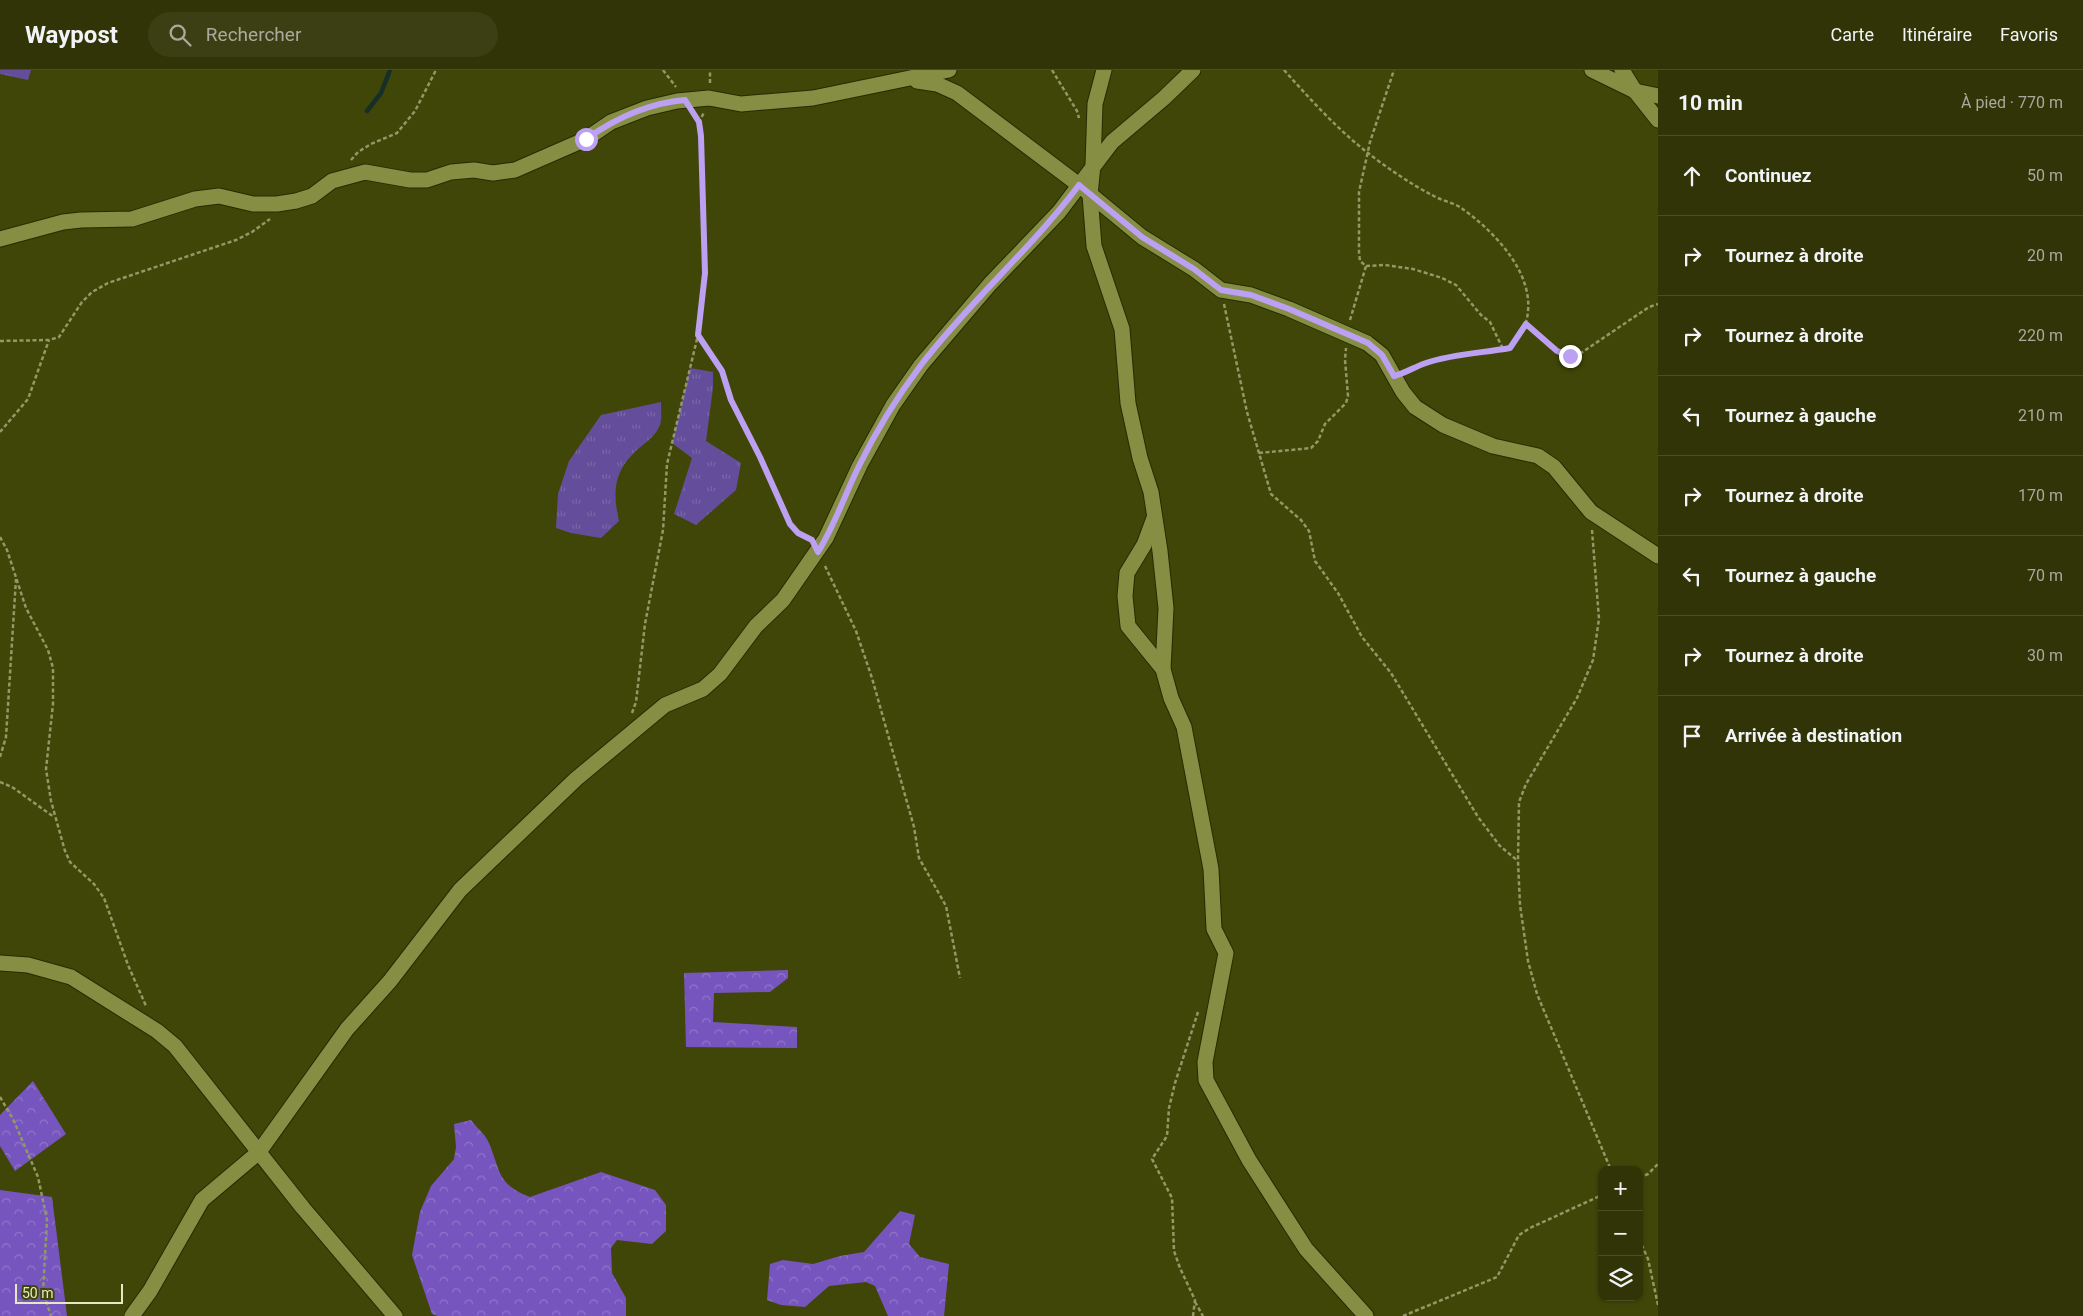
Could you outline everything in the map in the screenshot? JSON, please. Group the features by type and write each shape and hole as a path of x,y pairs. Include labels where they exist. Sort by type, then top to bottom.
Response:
{"street":[{"path":"0,239 63,222 132,219 195,199 218,196 254,204 277,204 296,201 312,196 332,181 365,172 410,180 427,180 451,172 474,170 493,173 515,170 586,139 611,122 647,108 685,100 709,98 741,104 813,98 908,80 949,70"},
{"path":"1104,70 1095,104 1094,165 1090,195 1094,246 1122,329 1128,403 1140,458 1151,492 1166,608 1163,669 1184,727 1211,869 1214,929 1226,953 1205,1062 1206,1080 1249,1160 1306,1249 1366,1316"},
{"path":"132,1316 150,1291 202,1200 259,1152 347,1029 390,981 460,890 576,779 665,705 703,689 720,674 756,626 783,600 818,552 864,456 892,406 921,364 990,284 1059,212 1112,142 1164,98 1193,70"},
{"path":"1592,70 1635,91 1658,96"},
{"path":"1622,70 1635,91 1658,120"},
{"path":"908,80 936,84 957,93 1079,185 1142,237 1194,269 1221,290 1251,295 1368,343 1382,355 1403,392 1415,407 1443,424 1493,446 1538,456 1554,467 1591,512 1658,556"},
{"path":"1155,517 1144,545 1127,573 1125,596 1128,626 1163,669"},
{"path":"0,963 28,965 71,976 157,1031 175,1046 303,1208 396,1316"}],"path":[{"path":"340,178 350,160 358,152 370,144 397,133 415,111 436,70"},
{"path":"631,717 636,702 645,624 663,530 667,464 698,335 705,273 699,122 663,70"},
{"path":"1052,70 1077,111 1079,120"},
{"path":"1284,70 1314,104 1368,153 1431,195 1458,206 1500,242 1520,270 1525,282 1528,309 1526,324 1510,348 1453,356 1425,363 1405,374 1394,376"},
{"path":"1394,70 1368,153 1359,192 1358,253 1360,261 1366,266 1385,265 1413,270 1442,278 1449,282 1466,296 1481,316 1490,322 1503,349"},
{"path":"0,341 50,340 59,337 82,302 92,292 108,283 236,240 274,217"},
{"path":"1258,453 1311,448 1318,441 1325,424 1346,403 1348,396 1345,360 1348,334 1351,314 1366,266"},
{"path":"1221,290 1247,412 1271,494 1301,520 1309,532 1316,561 1338,593 1362,637 1391,673 1478,817 1500,846 1518,861"},
{"path":"1526,324 1557,351 1570,356 1582,353 1649,307 1658,304"},
{"path":"698,335 722,371 731,400 760,457 790,524 798,533 812,540 856,630 872,678 914,827 920,858 946,906 960,978"},
{"path":"0,432 28,399 50,340"},
{"path":"1591,512 1599,619 1594,660 1577,698 1526,784 1520,802 1518,861 1520,905 1528,961 1537,994 1609,1166"},
{"path":"0,537 7,550 26,608 48,650 53,668 53,704 46,769 65,851 70,862 94,884 104,898 128,965 157,1031"},
{"path":"0,756 6,738 16,577"},
{"path":"0,782 12,786 56,818"},
{"path":"1198,1012 1175,1082 1169,1108 1167,1136 1152,1159 1172,1198 1174,1251 1203,1316"},
{"path":"0,1097 13,1119 38,1177 47,1220 43,1292 51,1316"},
{"path":"1643,1176 1658,1164"},
{"path":"1403,1316 1497,1277 1519,1235 1530,1228 1598,1197"},
{"path":"1643,1248 1648,1259 1658,1305"},
{"path":"1193,1316 1195,1300"}],"green space":[{"path":"0,70 31,70 28,80 0,74"},
{"path":"690,368 713,372 713,388 706,441 741,463 736,490 696,525 674,514 692,458 672,443"},
{"path":"661,402 661,420 658,429 624,464 617,481 616,500 619,521 601,538 571,533 556,528 558,494 569,461 601,415"},
{"path":"788,970 788,978 770,992 714,993 713,1022 797,1027 797,1048 686,1047 684,973"},
{"path":"33,1081 66,1134 15,1171 0,1146 0,1115"},
{"path":"471,1120 487,1138 505,1181 511,1187 530,1197 601,1172 655,1190 666,1205 666,1231 652,1244 617,1240 611,1248 612,1273 626,1298 626,1316 438,1316 432,1314 412,1255 420,1212 431,1186 454,1159 456,1147 454,1124"},
{"path":"0,1190 52,1197 67,1316 0,1316"},
{"path":"900,1211 915,1215 909,1244 920,1257 949,1264 944,1316 888,1316 875,1286 866,1282 829,1286 805,1307 781,1305 767,1300 770,1264 783,1260 813,1264 840,1256 864,1252"}],"waterway":[{"path":"367,111 381,93 390,70"}],"route":[{"path":"586,139 611,122 626,115 677,101 685,100 699,122 705,221 705,273 698,335 722,371 731,400 760,457 790,524 798,533 812,540 818,552 860,465 892,406 921,364 990,284 1059,212 1079,185 1142,237 1194,269 1221,290 1251,295 1368,343 1382,355 1394,376 1405,374 1425,363 1453,356 1510,348 1526,324 1557,351 1570,356"}]}
